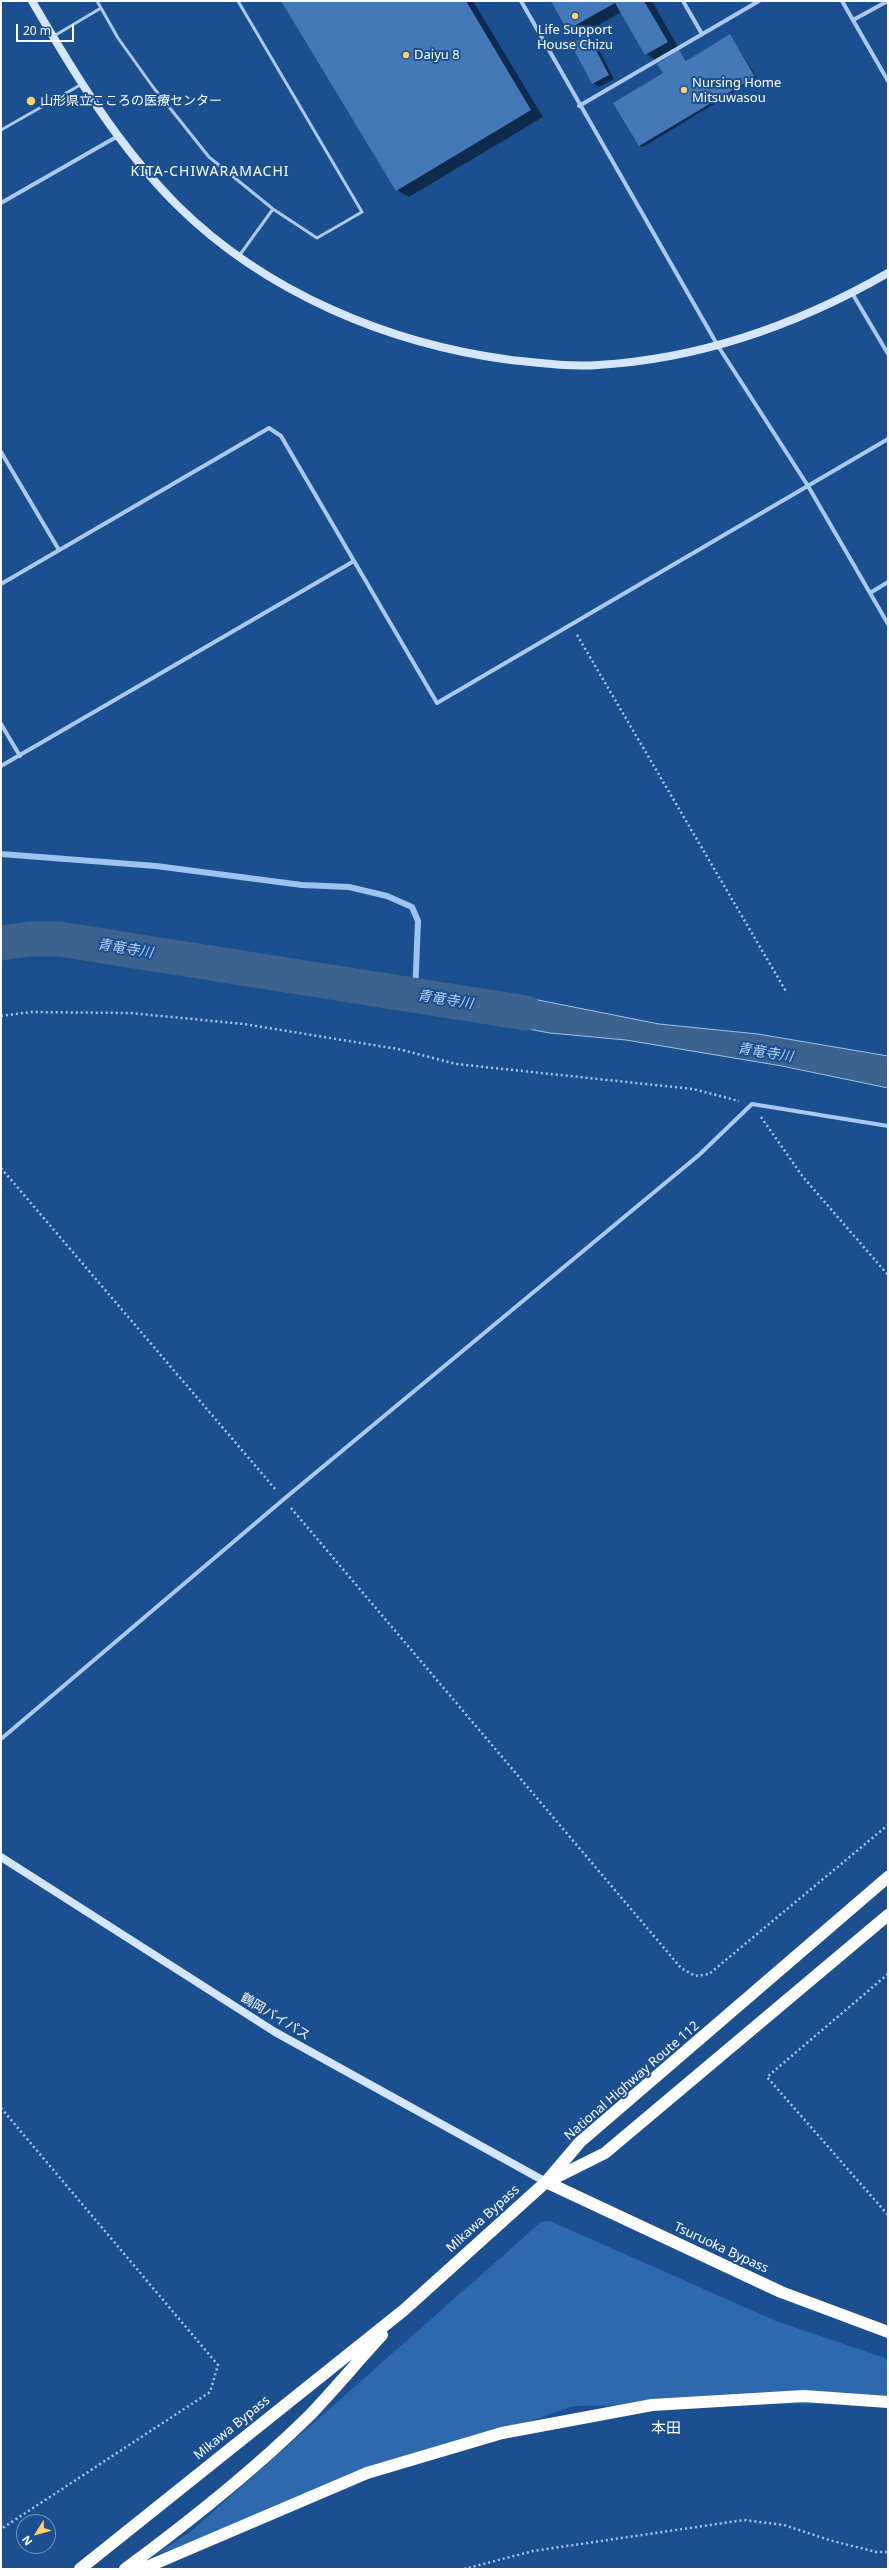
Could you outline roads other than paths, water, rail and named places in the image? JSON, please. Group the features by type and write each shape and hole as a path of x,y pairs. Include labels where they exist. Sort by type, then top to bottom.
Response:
{"highway":[{"name":"National Highway Route 112","path":"546,2182 580,2142 888,1877"},
{"path":"546,2182 605,2153 888,1915"},
{"name":"Mikawa Bypass","path":"80,2569 404,2310 546,2182"},
{"name":"Tsuruoka Bypass","path":"546,2182 781,2292 888,2332"},
{"name":"Mikawa Bypass","path":"125,2569 168,2538 279,2444 310,2415 404,2310"},
{"path":"142,2569 367,2474 502,2433 652,2405 804,2396 888,2402"}],"street":[{"path":"32,1 52,37 118,136 178,205 239,256 323,306 380,329 431,346 485,356 544,364 596,365 648,360 718,346 782,324 852,293 888,273"},
{"path":"521,1 579,106 718,346 808,486 888,624"},
{"path":"684,1 702,34"},
{"path":"579,106 759,1"},
{"path":"842,1 888,81"},
{"path":"853,20 888,1"},
{"path":"1,203 118,136"},
{"path":"852,293 888,354"},
{"path":"1,584 268,428 281,436 437,703 888,439"},
{"path":"1,452 59,550"},
{"path":"1,766 354,561"},
{"path":"870,593 888,582"},
{"path":"1,724 20,756"},
{"path":"1,1739 284,1499 699,1154 752,1104 888,1126"},
{"name":"鶴岡バイパス","path":"1,1857 58,1895 275,2032 546,2182"}],"lane":[{"path":"97,1 118,38 183,127 209,157 273,209 317,238 362,212 238,1"},
{"path":"52,37 101,8"},
{"path":"1,130 82,84"},
{"path":"239,256 273,209"}],"water":[{"path":"482,991 523,997 659,1024 758,1034 888,1056 888,1088 782,1066 626,1040 550,1033 480,1020"}],"waterway":[{"path":"1,854 156,866 302,885 349,887 387,896 412,907 418,921 415,995"},
{"name":"青竜寺川","path":"1,943 30,939 59,939 526,1013"}],"place":[{"name":"Life Support House Chizu","path":"575,16"},
{"name":"Daiyu 8","path":"406,55"},
{"name":"Nursing Home Mitsuwasou","path":"684,90"},
{"name":"山形県立こころの医療センター","path":"31,101"}],"district":[{"name":"KITA-CHIWARAMACHI","path":"210,172"},
{"name":"本田","path":"666,2429"}]}
